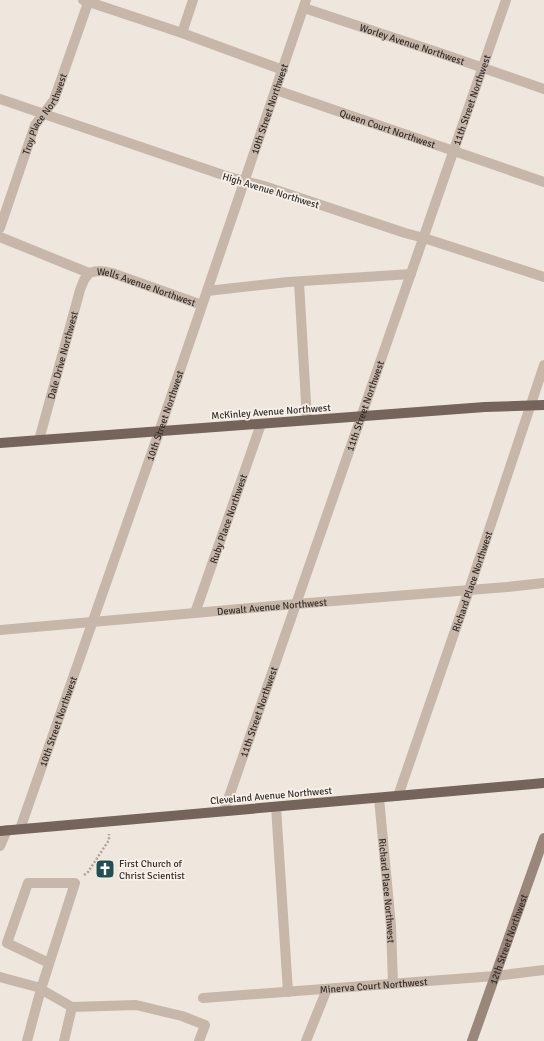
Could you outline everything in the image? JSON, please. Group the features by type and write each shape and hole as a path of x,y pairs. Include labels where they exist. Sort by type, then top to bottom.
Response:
{"main road":[{"name":"McKinley Avenue Northwest","path":"0,443 485,407 544,405"},
{"name":"Cleveland Avenue Northwest","path":"4,831 544,783"},
{"name":"12th Street Northwest","path":"472,1041 544,838"}],"street":[{"path":"182,33 193,0"},
{"name":"11th Street Northwest","path":"224,811 360,416 424,238 506,0"},
{"path":"87,1 182,33 283,70"},
{"name":"Troy Place Northwest","path":"0,228 35,125 54,100 87,1"},
{"name":"Worley Avenue Northwest","path":"305,4 544,89"},
{"name":"10th Street Northwest","path":"20,829 159,432 305,4"},
{"name":"Queen Court Northwest","path":"276,90 544,182"},
{"name":"High Avenue Northwest","path":"0,99 226,176 264,186 544,277"},
{"name":"Wells Avenue Northwest","path":"0,237 89,273 105,271 202,305"},
{"name":"Dale Drive Northwest","path":"39,440 80,290 89,273"},
{"name":"Wells Avenue Northwest","path":"207,291 299,282 411,274"},
{"path":"299,282 307,420"},
{"name":"Richard Place Northwest","path":"398,796 544,365"},
{"name":"Ruby Place Northwest","path":"195,614 261,424"},
{"name":"Dewalt Avenue Northwest","path":"0,630 544,583"},
{"name":"Richard Place Northwest","path":"379,798 391,926 393,984"},
{"path":"276,807 288,992"},
{"path":"0,846 4,831"},
{"path":"27,1041 41,989 75,883 28,883 7,943 49,963"},
{"name":"Minerva Court Northwest","path":"203,998 495,976 544,970"},
{"path":"0,977 37,987 72,1007 136,1005 182,1016 205,1025 199,1041"},
{"path":"306,1041 327,989"},
{"path":"64,1041 72,1007"}],"path":[{"path":"75,883 88,872 108,840 111,821"}],"place":[{"name":"First Church of Christ Scientist","path":"105,869"}]}
